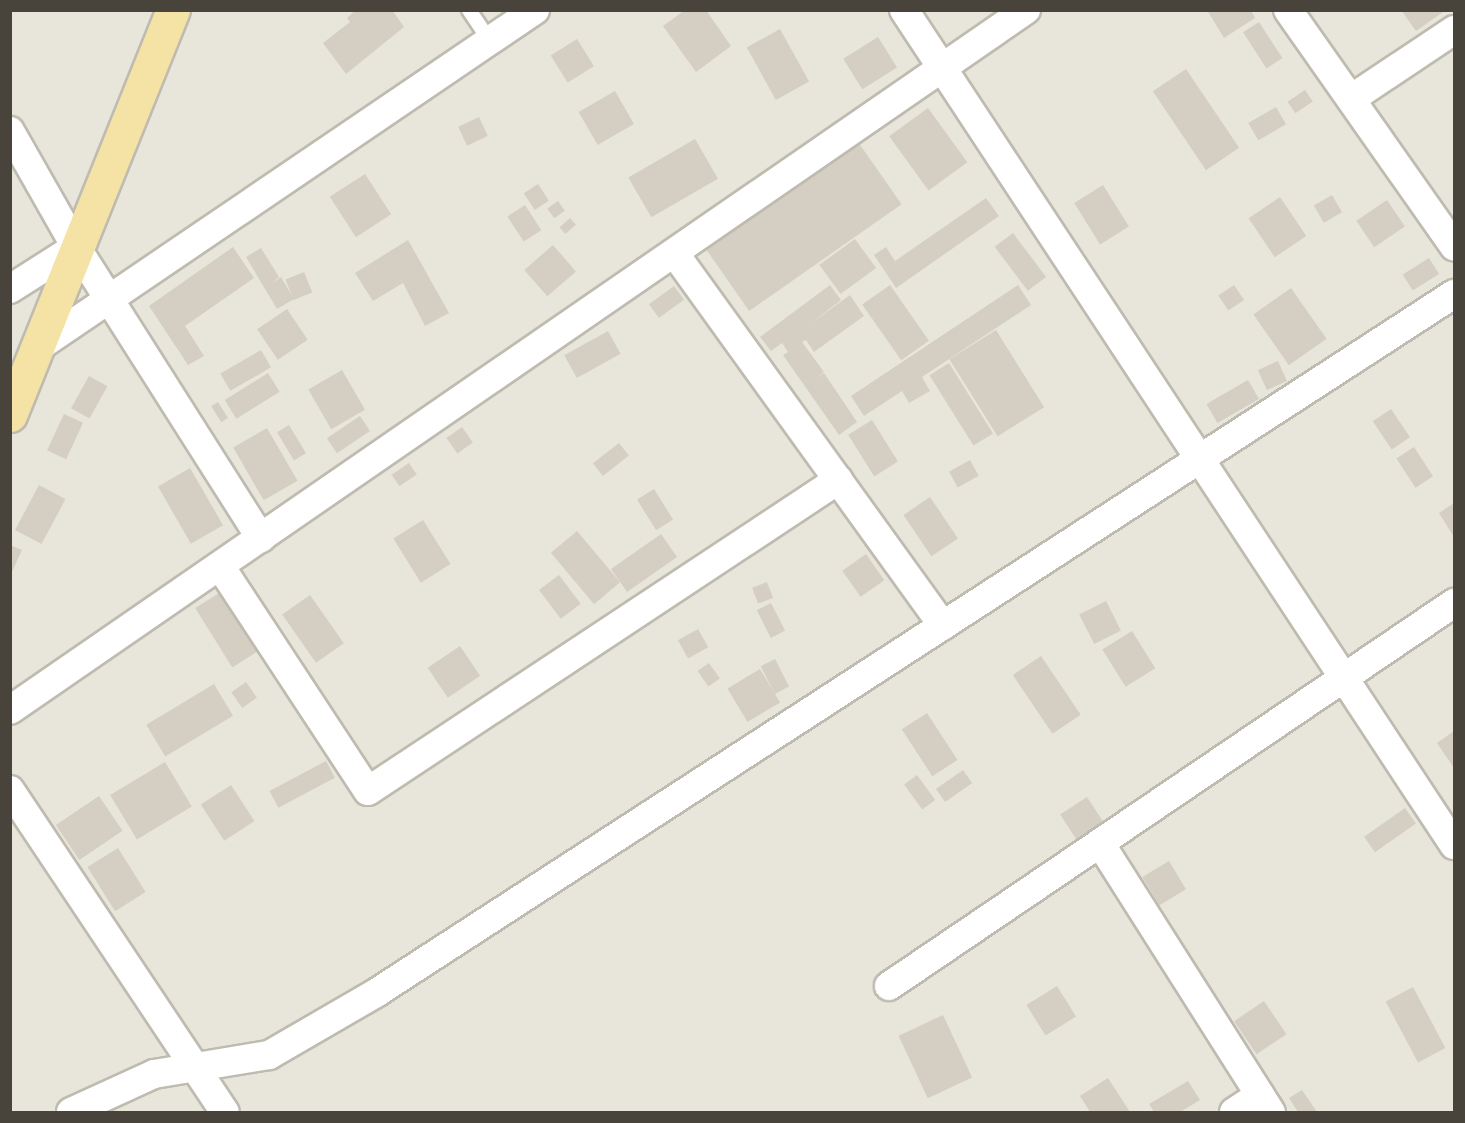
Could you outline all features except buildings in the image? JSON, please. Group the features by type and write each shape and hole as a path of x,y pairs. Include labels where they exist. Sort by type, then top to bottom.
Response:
{"main road":[{"path":"10,415 173,10"}],"street":[{"path":"37,348 535,10"},
{"path":"904,10 1455,845"},
{"path":"10,710 1026,10"},
{"path":"1288,10 1455,246"},
{"path":"1351,99 1455,30"},
{"path":"10,131 76,247 261,538"},
{"path":"10,289 76,247"},
{"path":"675,254 943,626"},
{"path":"71,1113 154,1074 269,1055 376,993 1455,294"},
{"path":"220,566 368,791 838,480"},
{"path":"889,986 1455,603"},
{"path":"10,790 225,1113"},
{"path":"1100,843 1266,1104 1234,1113"}],"lane":[{"path":"469,10 490,41"}],"shaded area":[{"path":"11,11 1454,11 1454,1112 11,1112"}]}
